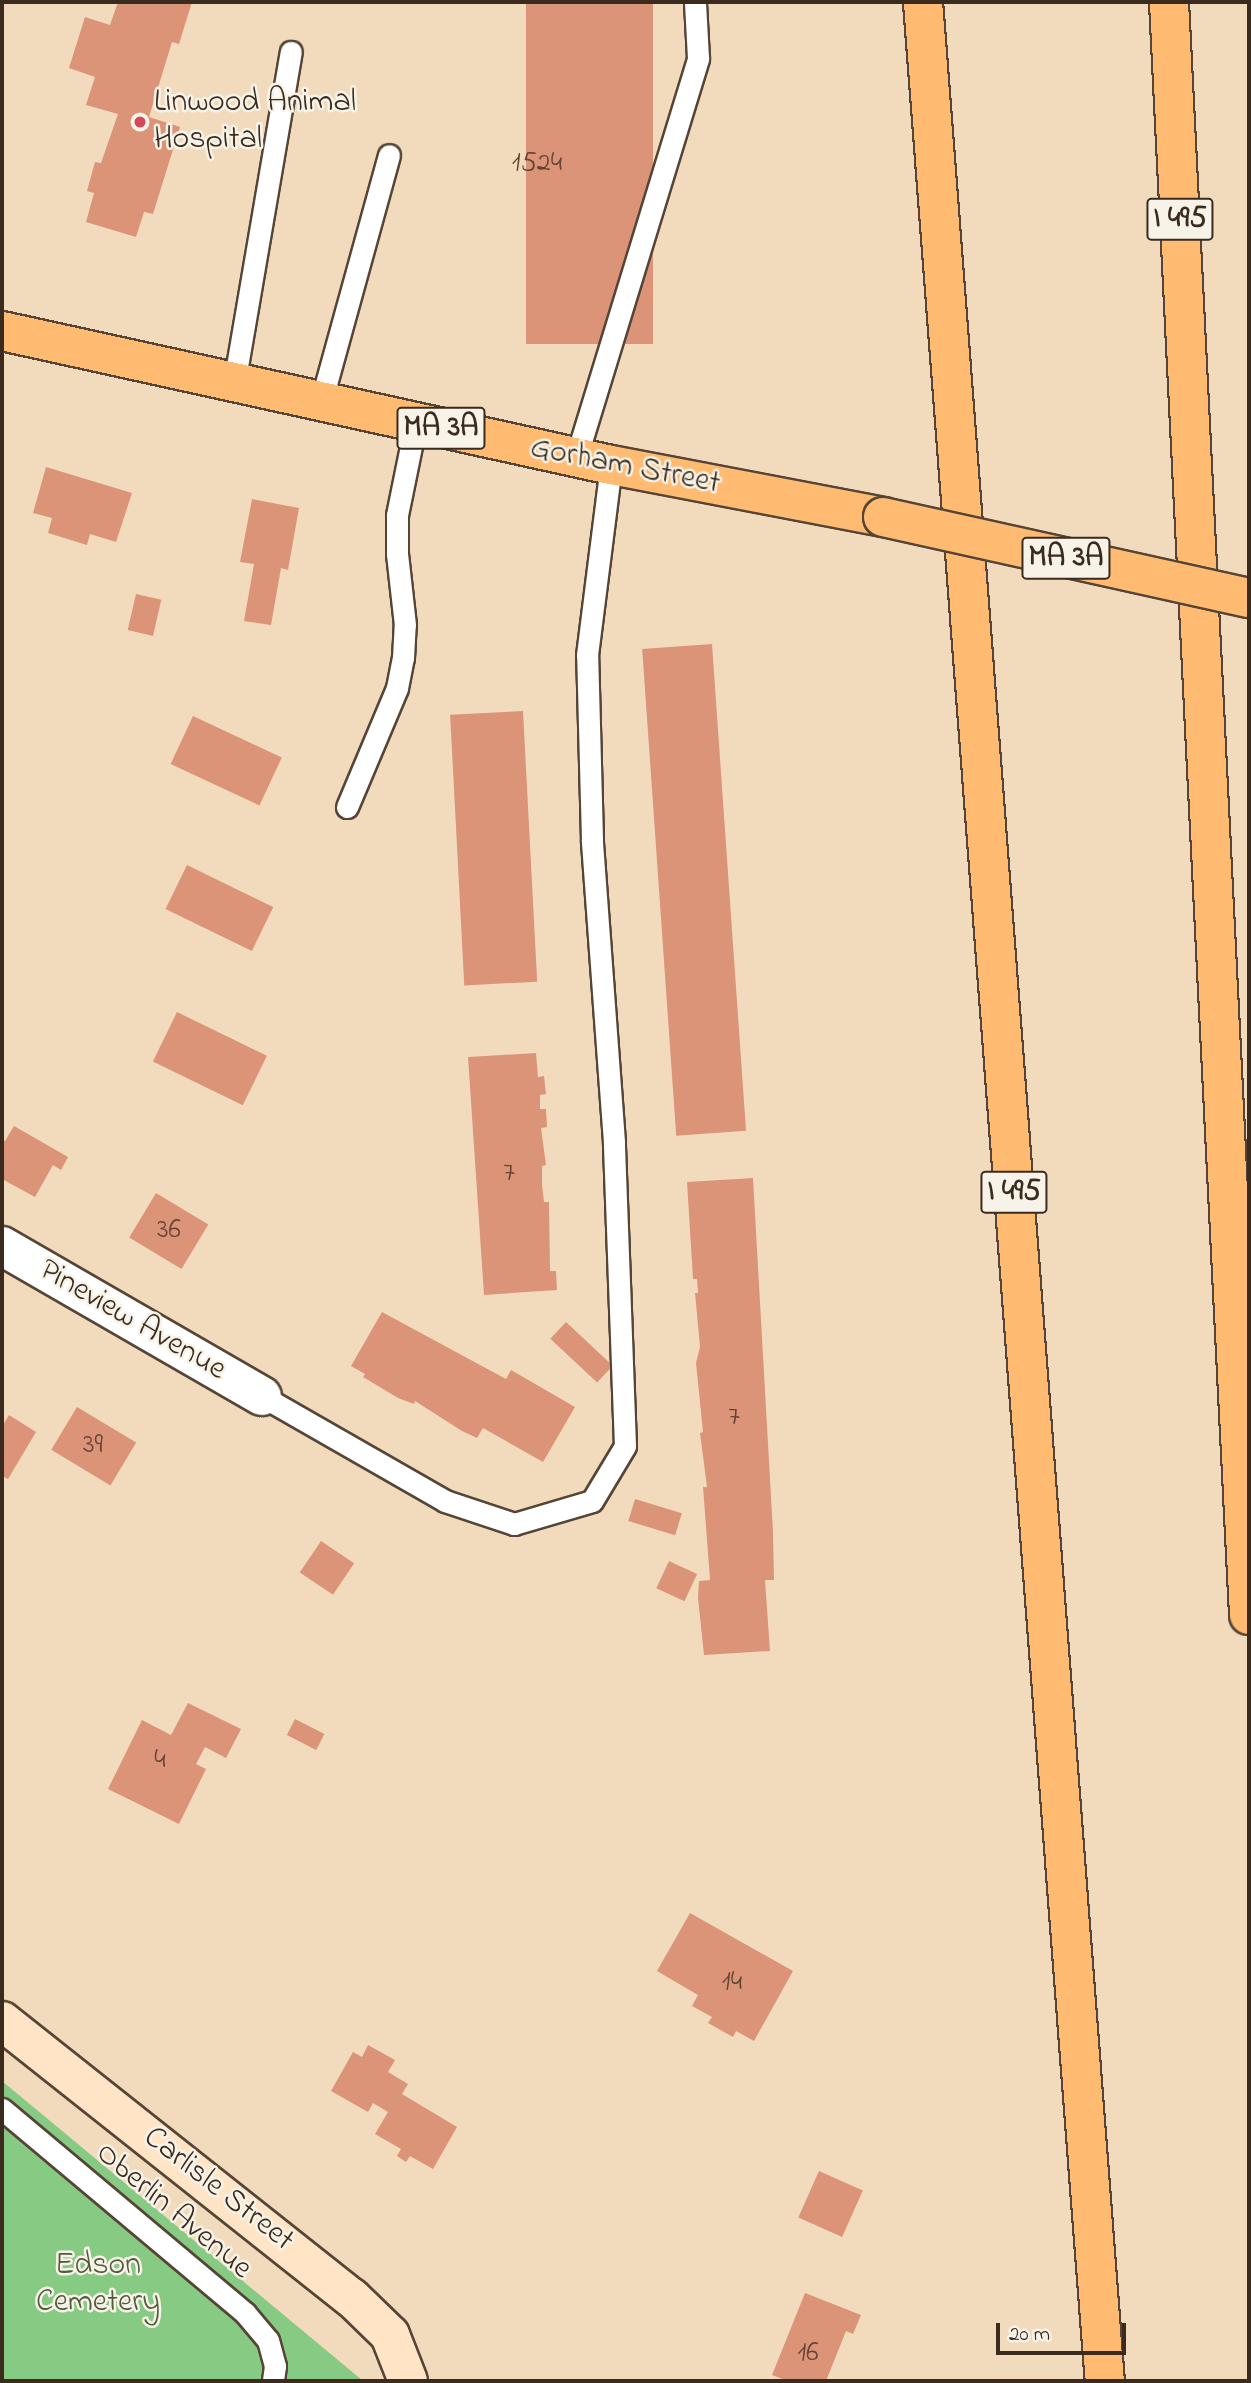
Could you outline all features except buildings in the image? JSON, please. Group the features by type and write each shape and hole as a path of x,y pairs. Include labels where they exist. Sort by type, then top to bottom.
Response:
{"main road":[{"name":"I 495","path":"923,2 1105,2381"},
{"name":"I 495","path":"1169,2 1249,1615"},
{"name":"Gorham Street","path":"2,331 593,461 883,517 1249,598"}],"street":[{"name":"Pineview Avenue","path":"2,1246 262,1396"},
{"name":"Carlisle Street","path":"2,2021 352,2298 390,2335 408,2381"}],"lane":[{"path":"262,1396 445,1501 514,1524 592,1501 625,1446 614,1142 592,840 587,655 593,461 698,58 695,2"},
{"path":"234,384 291,52"},
{"path":"321,402 390,155"},
{"path":"347,807 397,688 403,659 405,625 397,554 397,515 416,422"},
{"name":"Oberlin Avenue","path":"2,2109 245,2314 268,2340 275,2365 273,2381"}],"green space":[{"name":"Edson Cemetery","path":"2,2081 362,2380 362,2381 2,2381"}],"place":[{"name":"Linwood Animal Hospital","path":"140,122"}]}
